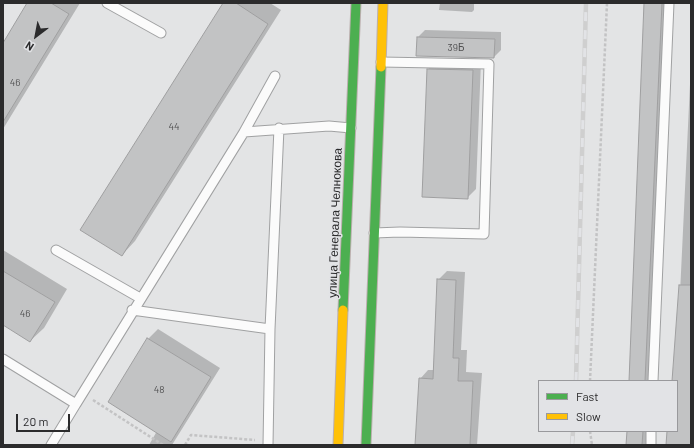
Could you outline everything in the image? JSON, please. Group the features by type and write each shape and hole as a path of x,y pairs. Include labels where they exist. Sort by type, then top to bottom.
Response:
{"main road":[{"name":"улица Генерала Челнокова","path":"338,445 356,3"},
{"path":"366,445 383,3"}],"lane":[{"path":"107,3 161,33"},
{"path":"653,380 669,3"},
{"path":"374,233 400,232 484,234 489,64 381,62"},
{"path":"51,445 132,310 244,132 275,76"},
{"path":"244,132 279,128 329,126 351,128"},
{"path":"269,443 270,329 279,128"},
{"path":"56,250 140,298"},
{"path":"132,310 270,329"},
{"path":"3,359 76,404"},
{"path":"651,432 651,445"}],"path":[{"path":"590,380 607,3"},
{"path":"82,393 163,445"},
{"path":"590,432 592,445"},
{"path":"185,445 191,435 269,443"}],"building":[{"path":"27,3 51,3 69,14 3,122 3,43"},
{"path":"223,3 236,3 268,24 122,256 80,230"},
{"path":"644,3 662,3 645,380 629,380"},
{"path":"417,37 495,39 494,58 416,56"},
{"path":"427,69 473,70 468,199 422,197"},
{"path":"3,271 55,302 30,342 3,325"},
{"path":"437,279 456,280 453,358 459,358 458,381 473,381 470,445 415,445 419,378 433,379"},
{"path":"679,285 691,285 691,445 666,445 667,432 678,432 678,380 672,380"},
{"path":"147,338 211,377 171,442 108,402"},
{"path":"627,432 643,432 642,445 626,445"}],"railway":[{"path":"576,380 586,3"},
{"path":"572,445 573,432"}],"traffic: fast":[{"path":"343,310 356,3"},
{"path":"366,445 381,67"}],"traffic: slow":[{"path":"381,67 383,3"},
{"path":"338,445 343,310"}]}
